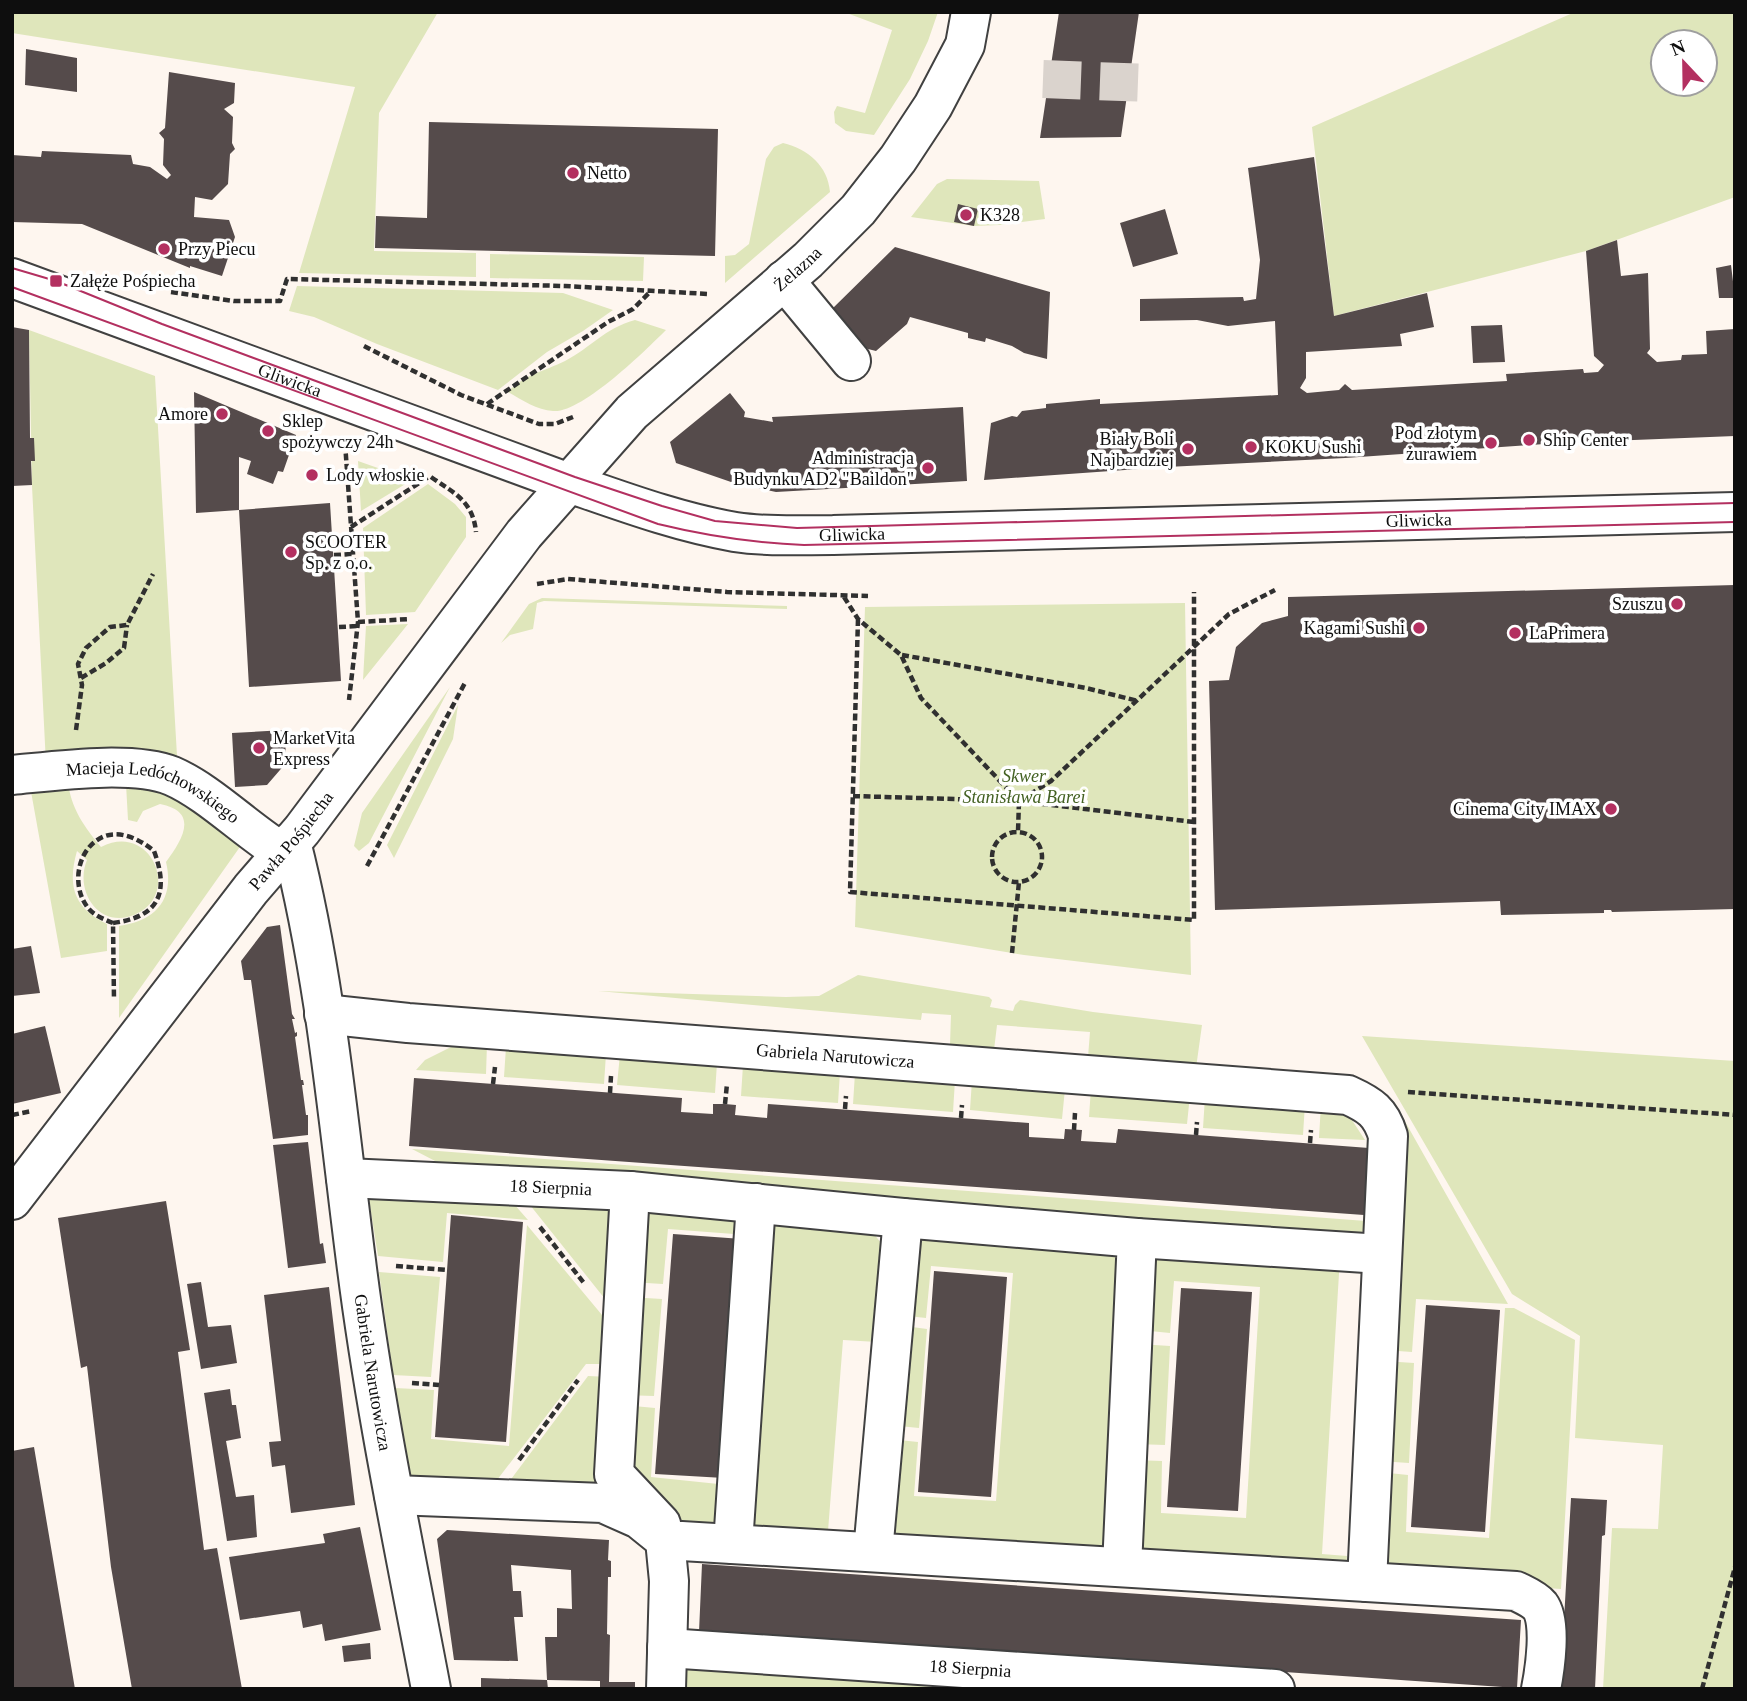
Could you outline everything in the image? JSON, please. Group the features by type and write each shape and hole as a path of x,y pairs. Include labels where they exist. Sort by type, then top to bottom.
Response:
{"street":[{"name":"Żelazna","path":"569,483 632,412 784,280 858,210 898,159 933,106 965,45 971,12"},
{"name":"Gliwicka","path":"12,278 569,483 699,524 737,532 768,535 1090,529 1735,512"},
{"path":"784,280 851,361"},
{"name":"Pawła Pośpiecha","path":"12,1200 25,1163 287,847 524,534 569,483"},
{"name":"Macieja Ledóchowskiego","path":"12,775 86,768 137,770 170,776 200,792 257,836 287,847"},
{"name":"Gabriela Narutowicza","path":"287,847 306,901 324,1014 356,1263 394,1495 431,1689"},
{"name":"Gabriela Narutowicza","path":"324,1014 433,1025 1348,1095 1367,1104 1384,1120 1388,1136 1381,1254"},
{"name":"18 Sierpnia","path":"346,1178 630,1191 1137,1238 1381,1254"},
{"path":"630,1191 614,1474 661,1524 665,1540 669,1581 666,1689"},
{"path":"733,1544 756,1203"},
{"path":"873,1552 903,1218"},
{"path":"1122,1567 1137,1238"},
{"path":"1367,1582 1381,1254"},
{"path":"394,1495 603,1503 639,1520 665,1540 1516,1591 1539,1605 1545,1616 1541,1689"},
{"name":"18 Sierpnia","path":"667,1648 1275,1689"}],"path":[{"path":"167,291 234,301 280,301 287,279 565,286 721,295"},
{"path":"486,404 608,322 633,309 652,290"},
{"path":"364,346 461,395 539,424 555,424 584,410"},
{"path":"345,443 358,624 348,712"},
{"path":"351,527 430,476"},
{"path":"334,555 353,554"},
{"path":"81,678 124,648 127,625 153,574"},
{"path":"535,584 568,579 727,592 868,596"},
{"path":"1019,801 1051,781 1229,614 1275,590"},
{"path":"858,619 850,892 1194,919 1194,592"},
{"path":"844,597 858,619 901,655 921,698 1019,801 1018,832"},
{"path":"339,627 416,619"},
{"path":"86,768 76,732 82,685 78,664 86,648 110,627 127,625"},
{"path":"901,655 1086,688 1138,701"},
{"path":"368,866 466,681"},
{"path":"853,796 1019,801 1194,822"},
{"path":"1018,832 1037,842 1042,857 1033,876 1019,882 1003,878 993,866 992,857 993,849 1003,836 1018,832"},
{"path":"104,836 133,837 155,851 162,879 161,894 145,914 113,923 96,915 86,906 80,891 78,872 82,858 92,845 104,836"},
{"path":"1012,953 1019,882"},
{"path":"113,923 114,1001"},
{"path":"1407,1092 1735,1115"},
{"path":"515,1185 515,1195 603,1307 623,1308"},
{"path":"356,1263 447,1270"},
{"path":"490,1499 586,1370 620,1370"},
{"path":"1702,1689 1735,1567"}],"green space":[{"path":"12,12 438,12 379,113 374,251 476,253 476,277 299,273 355,87 12,33"},
{"path":"844,12 938,12 910,79 874,135 846,131 835,123 834,112 837,106 865,113 892,30"},
{"path":"1575,12 1735,12 1735,197 1586,251 1334,316 1312,127"},
{"path":"783,143 801,150 815,160 825,174 830,192 725,283 725,256 735,255 749,244 766,159 774,147"},
{"path":"947,179 1039,181 1045,219 974,226 911,217 937,184"},
{"path":"490,254 644,257 643,281 490,278"},
{"path":"297,286 563,293 613,310 547,352 498,390 314,317 289,311"},
{"path":"635,320 666,330 612,379 580,402 553,411 541,409 508,392 527,377 565,361 614,328"},
{"path":"29,330 155,376 178,773 46,764 32,486"},
{"path":"358,461 412,480 361,511"},
{"path":"428,484 455,504 466,517 466,537 415,612 366,615 363,528"},
{"path":"542,598 787,606 787,609 544,601 537,603 533,629 510,635 501,643 529,604"},
{"name":"Skwer Stanisława Barei","path":"1185,603 1191,975 1024,955 855,927 865,607"},
{"path":"408,624 363,680 366,626"},
{"path":"450,687 369,843 359,851 354,846 362,813"},
{"path":"458,705 453,739 394,858 387,845"},
{"path":"68,781 79,817 101,847 119,842 134,844 147,852 155,864 158,878 156,893 148,906 134,915 110,917 100,912 87,895 84,872 87,860 77,851 73,875 76,895 87,911 107,924 107,951 61,958 30,786"},
{"path":"126,784 167,789 242,844 119,1018 119,926 152,914 165,898 168,887 166,862 182,837 184,828 180,813 160,804 143,811 137,822 128,820"},
{"path":"858,975 989,997 992,1000 990,1007 1013,1011 1020,1000 1202,1025 1196,1068 1088,1057 1090,1032 997,1025 994,1050 950,1045 951,1015 922,1013 921,1020 598,991 819,996"},
{"path":"1362,1036 1735,1061 1735,1689 1603,1689 1612,1528 1658,1529 1663,1445 1575,1438 1580,1336 1512,1294"},
{"path":"461,1042 487,1044 486,1074 416,1070 425,1060"},
{"path":"506,1047 606,1054 604,1084 504,1077"},
{"path":"620,1054 717,1063 715,1093 617,1085"},
{"path":"743,1065 840,1072 838,1103 741,1096"},
{"path":"855,1073 955,1080 953,1112 853,1104"},
{"path":"972,1080 1065,1089 1062,1119 970,1110"},
{"path":"1091,1088 1190,1095 1187,1124 1089,1117"},
{"path":"1205,1097 1305,1104 1303,1135 1203,1128"},
{"path":"1321,1104 1342,1105 1365,1140 1319,1138"},
{"path":"1378,1107 1398,1109 1508,1304 1416,1299 1412,1352 1384,1350"},
{"path":"412,1149 1366,1221 1365,1229 1355,1238 462,1175"},
{"path":"367,1187 506,1195 528,1220 447,1213 443,1262 378,1256"},
{"path":"522,1195 619,1200 605,1299"},
{"path":"635,1202 750,1212 747,1235 668,1229 663,1284 630,1282"},
{"path":"765,1214 869,1228 882,1244 877,1342 843,1340 828,1531 744,1533"},
{"path":"527,1225 602,1315 614,1315 611,1364 586,1364 487,1493 412,1491 395,1388 434,1390 431,1439 509,1446"},
{"path":"907,1227 1131,1244 1116,1557 880,1541 889,1439 918,1442 914,1496 996,1501 1013,1273 931,1266 926,1318 899,1315"},
{"path":"1142,1243 1340,1257 1322,1554 1347,1556 1346,1567 1132,1558 1134,1460 1162,1461 1161,1513 1246,1518 1260,1287 1174,1281 1170,1333 1140,1330"},
{"path":"379,1272 440,1277 431,1377 393,1375"},
{"path":"629,1297 662,1299 654,1396 623,1395"},
{"path":"1505,1308 1514,1308 1575,1340 1561,1589 1374,1576 1379,1472 1408,1475 1406,1532 1489,1538"},
{"path":"897,1325 927,1329 919,1428 889,1425"},
{"path":"1139,1344 1170,1346 1165,1445 1135,1444"},
{"path":"1384,1361 1414,1363 1409,1463 1379,1461"},
{"path":"588,1376 610,1377 643,1515 500,1494"},
{"path":"623,1405 655,1408 651,1477 728,1485 725,1533 672,1530 621,1472"},
{"path":"678,1663 1060,1689 677,1689"}],"building":[{"path":"1059,12 1139,12 1121,137 1040,138"},
{"path":"26,49 77,58 77,92 25,85"},
{"path":"169,72 235,83 234,103 224,109 233,117 232,143 235,149 230,154 228,184 212,200 195,197 194,217 229,220 235,237 222,276 190,268 82,224 12,222 12,155 41,157 42,151 131,155 133,164 150,167 167,179 171,175 163,165 164,139 159,133 165,128"},
{"name":"Netto","path":"429,122 718,129 715,256 375,248 376,216 427,218"},
{"path":"1314,157 1334,316 1427,293 1434,327 1400,334 1402,346 1306,352 1306,378 1300,388 1307,393 1339,390 1345,384 1352,390 1507,381 1506,374 1583,369 1584,373 1598,372 1604,365 1594,356 1586,251 1617,240 1621,276 1648,273 1650,349 1647,353 1657,362 1681,360 1682,355 1707,354 1706,331 1735,329 1735,436 1558,443 984,480 991,423 1017,417 1022,411 1046,408 1046,404 1100,399 1100,404 1278,395 1275,321 1228,326 1197,320 1140,321 1140,299 1256,299 1260,260 1248,168"},
{"name":"K328","path":"958,204 978,209 974,226 954,222"},
{"path":"1165,209 1178,254 1133,267 1120,223"},
{"path":"895,247 1050,292 1047,359 986,338 985,342 968,338 968,333 910,317 907,324 876,351 868,349 832,309"},
{"path":"1731,265 1735,298 1719,298 1716,268"},
{"path":"1502,325 1505,362 1473,363 1471,326"},
{"path":"12,327 29,330 30,438 34,438 35,461 31,461 32,485 12,486"},
{"path":"194,392 296,435 283,472 278,471 273,484 247,474 251,461 239,457 239,510 196,513"},
{"path":"730,393 745,412 744,417 773,422 772,417 963,407 967,481 776,492 731,482 676,463 670,442"},
{"path":"330,503 341,681 249,687 239,510"},
{"path":"1735,585 1735,909 1604,910 1604,913 1501,915 1500,901 1215,910 1209,681 1229,680 1236,647 1262,623 1288,616 1288,597"},
{"name":"MarketVita Express","path":"285,730 286,763 267,785 235,787 232,733"},
{"path":"280,925 292,1014 295,1019 292,1019 295,1033 297,1032 295,1037 308,1115 308,1135 273,1139 251,980 244,980 241,961 267,927"},
{"path":"31,946 40,993 12,996 12,949"},
{"path":"45,1026 61,1093 12,1104 12,1034"},
{"path":"414,1078 682,1098 681,1112 713,1114 713,1104 725,1104 736,1105 735,1115 767,1118 768,1104 1029,1123 1029,1137 1064,1139 1065,1129 1082,1130 1081,1141 1116,1143 1118,1129 1369,1148 1364,1215 409,1146"},
{"path":"308,1142 320,1244 323,1243 326,1263 288,1268 273,1145"},
{"path":"166,1201 190,1350 178,1352 204,1550 217,1548 242,1689 132,1689 111,1567 87,1366 81,1368 58,1218"},
{"path":"451,1215 523,1222 506,1442 435,1437"},
{"path":"673,1234 742,1239 724,1478 655,1474"},
{"path":"934,1271 1007,1277 991,1497 918,1492"},
{"path":"201,1282 208,1327 231,1325 237,1363 201,1369 187,1284"},
{"path":"329,1287 355,1505 291,1513 285,1465 272,1467 269,1442 281,1441 264,1295"},
{"path":"1181,1288 1252,1292 1238,1511 1167,1507"},
{"path":"1426,1305 1500,1310 1485,1532 1411,1527"},
{"path":"230,1389 232,1405 236,1405 241,1438 226,1441 236,1497 254,1495 257,1537 227,1541 204,1393"},
{"path":"34,1447 75,1689 12,1689 12,1451"},
{"path":"1571,1498 1607,1500 1605,1535 1602,1536 1595,1689 1560,1689"},
{"path":"360,1527 381,1630 325,1641 322,1624 303,1628 300,1611 240,1620 229,1557 325,1543 323,1534"},
{"path":"447,1530 609,1540 609,1682 635,1682 635,1689 600,1689 600,1681 547,1680 545,1637 557,1637 557,1608 572,1609 571,1570 511,1565 513,1591 521,1591 523,1617 514,1617 518,1661 454,1660 437,1539"},
{"path":"702,1564 1521,1620 1517,1688 699,1632"},
{"path":"370,1643 371,1659 344,1662 342,1646"},
{"path":"481,1678 547,1680 548,1689 481,1689"}],"tunnel":[{"path":"1043,79 1149,83"}],"tram line":[{"path":"12,268 56,281 162,324 575,477 715,521 797,528 1735,503"},
{"path":"12,287 658,524 767,543 804,545 1735,522"}],"place":[{"name":"Netto","path":"573,173"},
{"name":"K328","path":"966,215"},
{"name":"Przy Piecu","path":"164,249"},
{"name":"Załęże Pośpiecha","path":"56,281"},
{"name":"Amore","path":"222,414"},
{"name":"Sklep spożywczy 24h","path":"268,431"},
{"name":"Ship Center","path":"1529,440"},
{"name":"Pod złotym żurawiem","path":"1491,443"},
{"name":"KOKU Sushi","path":"1251,447"},
{"name":"Biały Boli Najbardziej","path":"1188,449"},
{"name":"Administracja Budynku AD2 \"Baildon\"","path":"928,468"},
{"name":"Lody włoskie","path":"312,475"},
{"name":"SCOOTER Sp. z o.o.","path":"291,552"},
{"name":"Szuszu","path":"1677,604"},
{"name":"Kagami Sushi","path":"1419,628"},
{"name":"LaPrimera","path":"1515,633"},
{"name":"MarketVita Express","path":"259,748"},
{"name":"Cinema City IMAX","path":"1611,809"}]}
